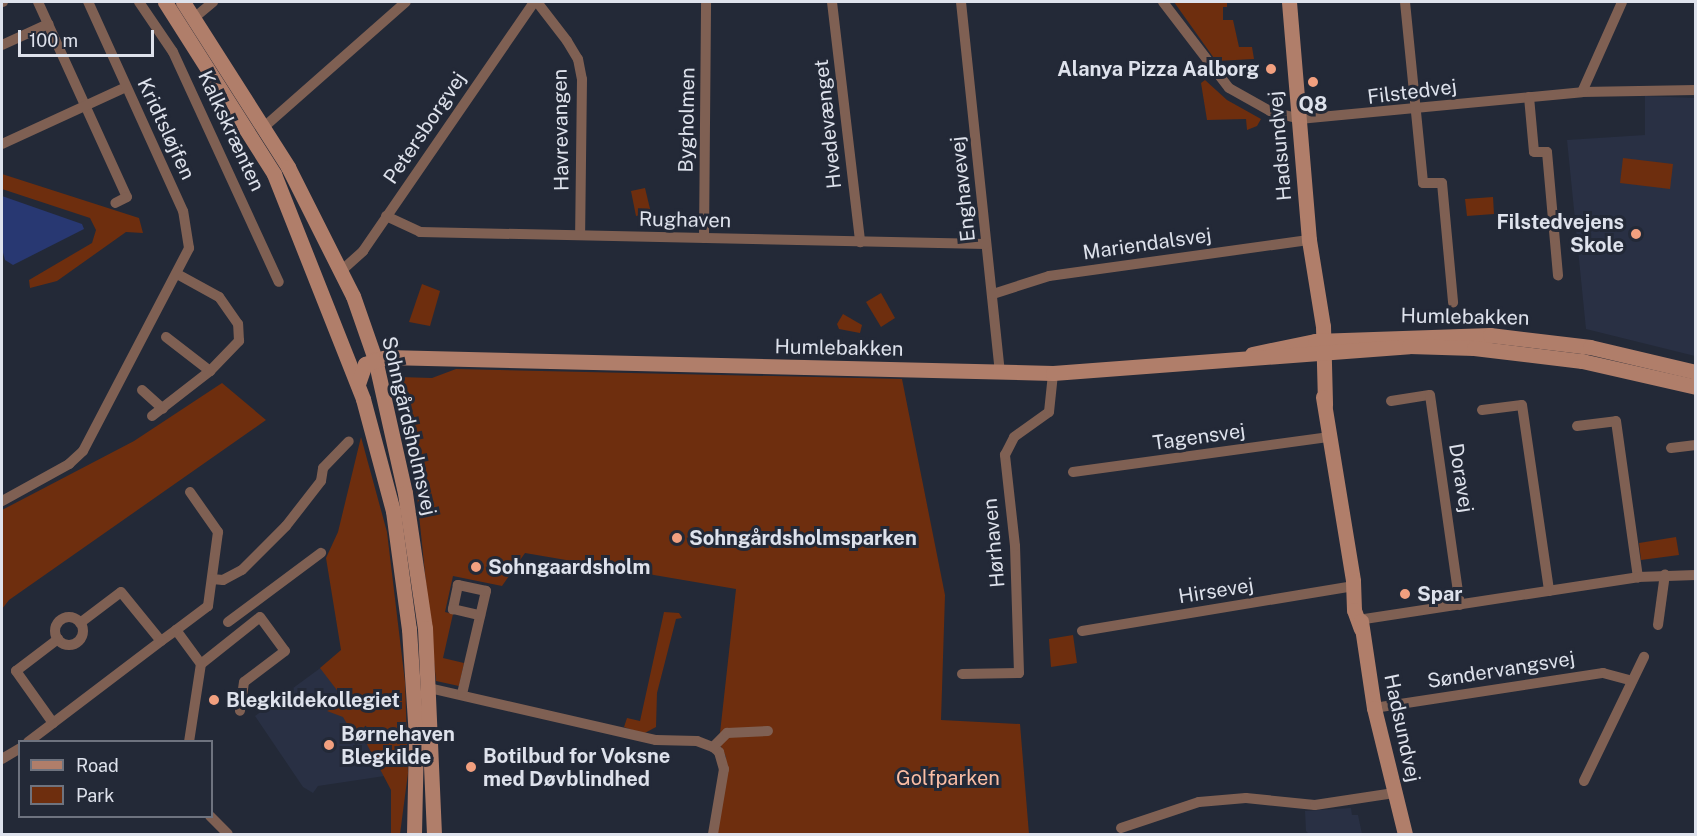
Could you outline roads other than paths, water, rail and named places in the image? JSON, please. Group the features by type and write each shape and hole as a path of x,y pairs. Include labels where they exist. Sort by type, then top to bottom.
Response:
{"street":[{"path":"38,2 126,197 115,203"},
{"name":"Kridtsløjfen","path":"2,501 69,464 83,451 189,248 189,226 88,2"},
{"name":"Kalkskrænten","path":"139,2 173,52 279,282"},
{"name":"Sohngårdsholmsvej","path":"165,2 274,174 359,376 393,511 401,559 414,688 414,834"},
{"name":"Sohngårdsholmsvej","path":"183,2 264,127 341,271 377,364 416,557 429,688 434,834"},
{"path":"194,18 213,2"},
{"path":"264,127 406,2"},
{"name":"Petersborgvej","path":"341,271 363,251 536,2"},
{"name":"Havrevangen","path":"536,2 567,41 578,59 582,80 580,236"},
{"name":"Bygholmen","path":"704,238 706,2"},
{"name":"Hvedevænget","path":"832,2 860,242"},
{"name":"Enghavevej","path":"961,2 1000,373"},
{"name":"Filstedvej","path":"1163,2 1229,88 1270,111 1299,119 1415,110 1582,92 1695,90"},
{"name":"Hadsundvej","path":"1289,2 1325,405 1374,708 1405,834"},
{"path":"1405,2 1423,183 1442,183 1453,302"},
{"path":"1582,92 1622,2"},
{"path":"2,45 48,24"},
{"path":"2,144 126,87"},
{"path":"1529,97 1534,152 1547,152 1558,276"},
{"name":"Rughaven","path":"386,216 420,232 987,244"},
{"name":"Mariendalsvej","path":"993,294 1049,276 1309,240"},
{"path":"152,417 210,371 239,341 238,324 219,297 177,274"},
{"name":"Humlebakken","path":"377,364 445,360 1053,373 1232,360 1320,347 1490,335 1590,347 1695,372"},
{"path":"166,337 210,371"},
{"name":"Humlebakken","path":"1320,347 1409,346 1534,354 1582,361 1695,387"},
{"path":"359,376 377,364"},
{"name":"Hørhaven","path":"962,674 1019,673 1015,546 1005,455 1014,437 1049,412 1053,373"},
{"path":"142,390 163,409"},
{"name":"Doravej","path":"1391,400 1430,395 1460,605"},
{"path":"1482,410 1522,405 1549,591"},
{"path":"1577,426 1616,421 1638,577"},
{"name":"Tagensvej","path":"1072,472 1330,437"},
{"path":"212,579 223,580 242,570 279,534 321,482 323,468 349,441"},
{"path":"1671,448 1695,445"},
{"path":"41,738 53,723 208,606 218,532 190,492"},
{"path":"228,621 321,553"},
{"path":"1360,623 1638,577 1665,574 1695,575"},
{"path":"1658,625 1665,574"},
{"name":"Hirsevej","path":"1083,631 1354,585"},
{"path":"80,623 121,592 161,641"},
{"path":"240,711 244,682 285,651 250,606"},
{"path":"462,694 480,615"},
{"path":"189,740 201,664 260,617"},
{"path":"72,618 80,623 82,631 77,642 65,644 58,639 55,630 61,620 72,618"},
{"path":"176,630 201,664"},
{"path":"53,723 16,671 58,639"},
{"path":"1584,781 1644,657"},
{"name":"Søndervangsvej","path":"1374,708 1603,673 1632,681"},
{"path":"429,688 656,740 697,741 713,747 719,752 724,769 713,834"},
{"path":"713,747 727,733 768,731"},
{"path":"2,759 18,749"},
{"path":"1110,834 1122,831 1161,812 1202,802 1246,798 1315,805 1394,793"},
{"path":"212,818 228,834"}],"water":[{"path":"2,196 82,224 84,229 13,265 5,260 2,249"}],"place":[{"name":"Alanya Pizza Aalborg","path":"1271,69"},
{"name":"Q8","path":"1313,82"},
{"name":"Filstedvejens Skole","path":"1636,234"},
{"name":"Sohngårdsholmsparken","path":"677,538"},
{"name":"Sohngaardsholm","path":"476,567"},
{"name":"Spar","path":"1405,594"},
{"name":"Blegkildekollegiet","path":"214,700"},
{"name":"Børnehaven Blegkilde","path":"329,745"},
{"name":"Botilbud for Voksne med Døvblindhed","path":"471,767"}],"park label":[{"name":"Golfparken","path":"948,778"}]}
